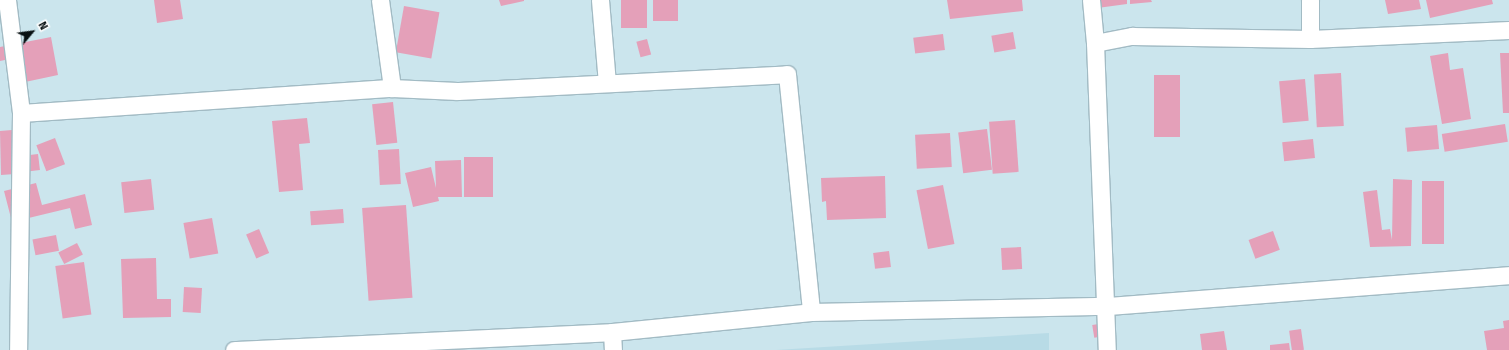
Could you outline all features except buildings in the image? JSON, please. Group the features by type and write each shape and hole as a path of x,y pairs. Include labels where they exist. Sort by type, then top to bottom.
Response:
{"street":[{"path":"7,0 21,113 18,350"},
{"path":"380,0 392,88"},
{"path":"600,0 607,83"},
{"path":"1091,0 1095,43 1107,306 1107,350"},
{"path":"1310,0 1310,39"},
{"path":"1095,43 1132,36 1310,39 1509,30"},
{"path":"21,113 392,88 457,92 787,74 811,312"},
{"path":"234,350 612,332 811,312 1107,306 1509,275"},
{"path":"612,332 613,350"}],"shaded area":[{"path":"1049,333 1049,350 776,350"}]}
